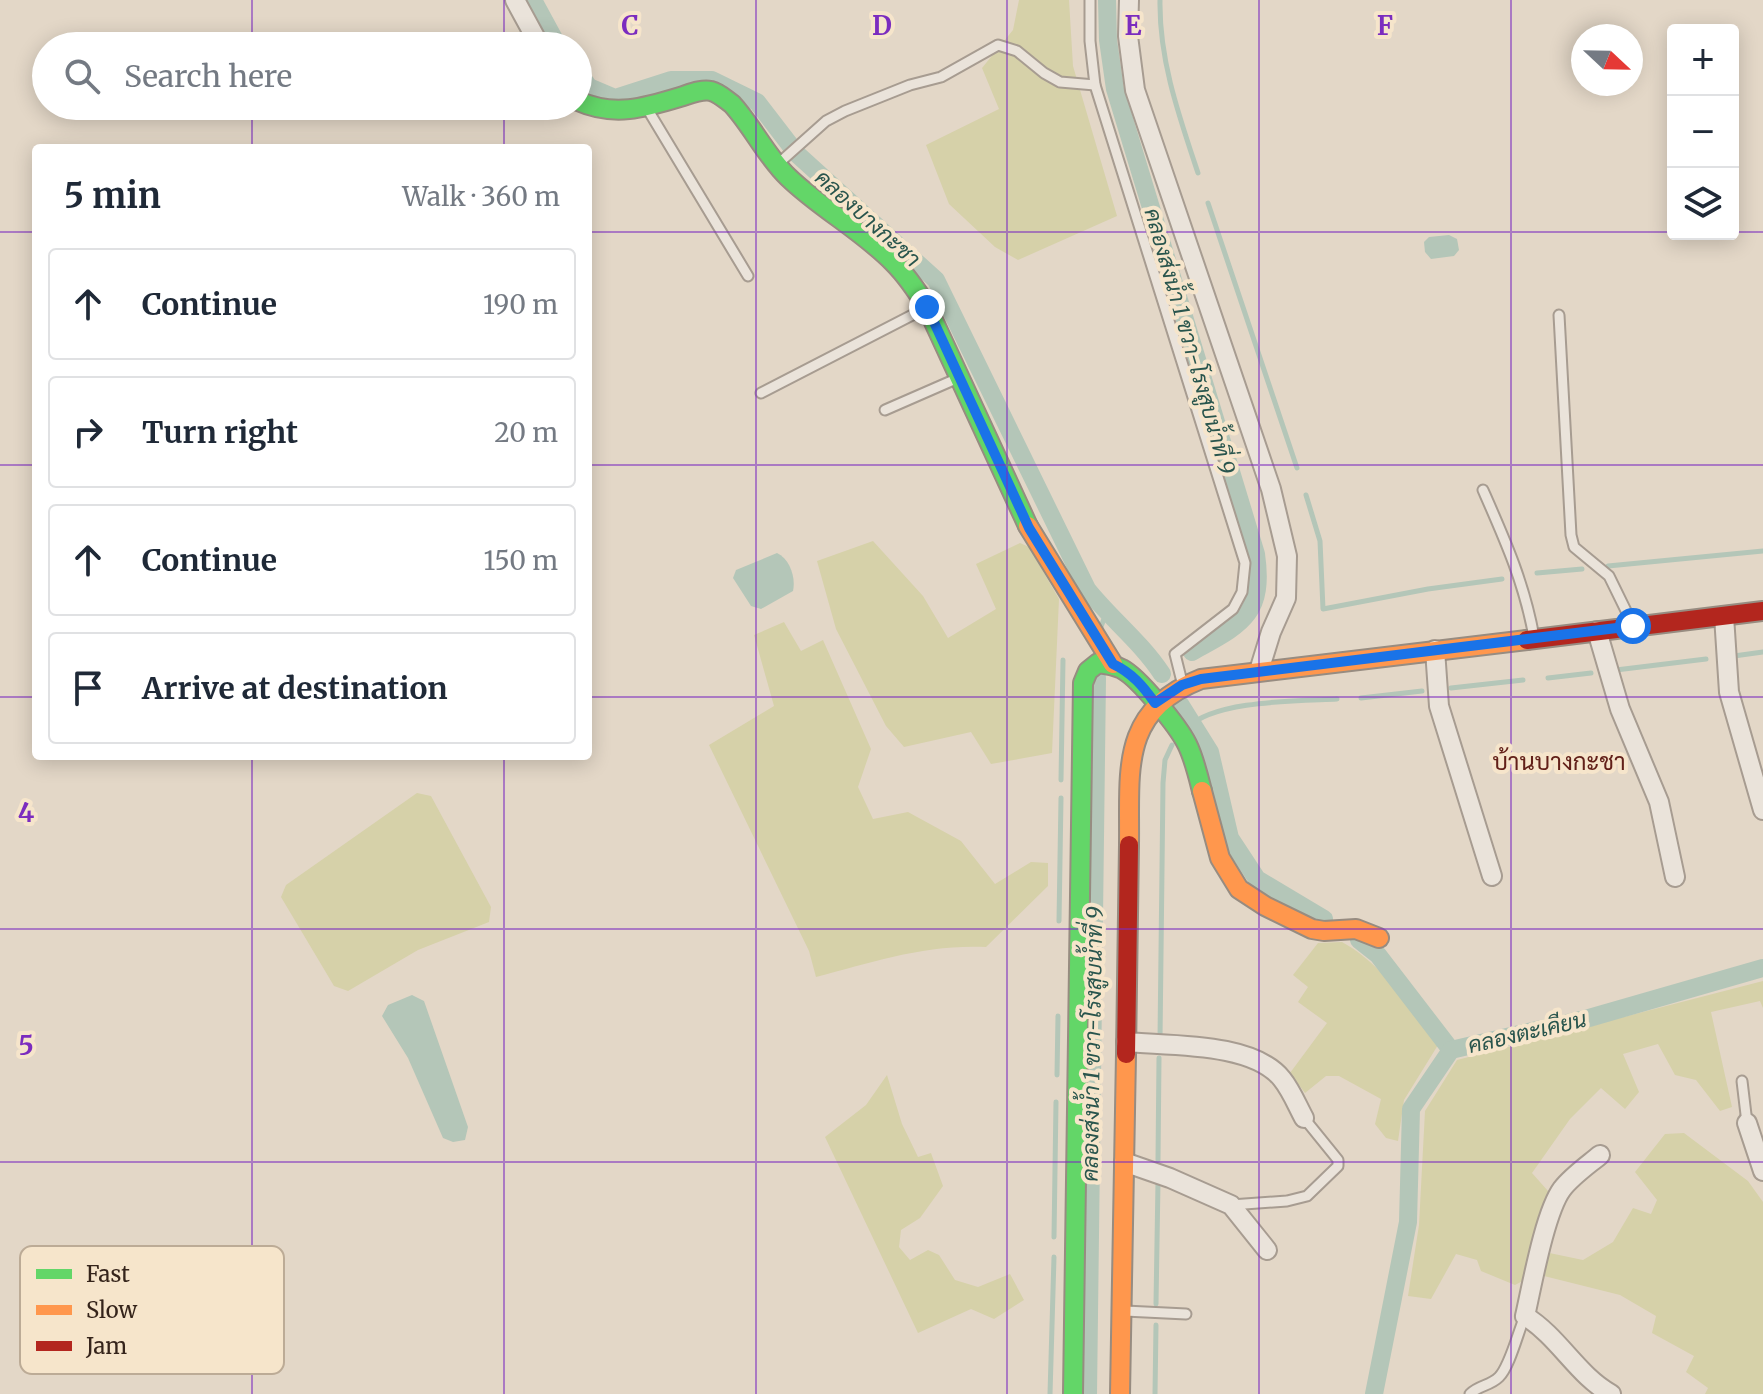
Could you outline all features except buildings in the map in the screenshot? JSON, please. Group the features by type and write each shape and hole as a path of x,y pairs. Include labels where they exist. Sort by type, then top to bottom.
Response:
{"street":[{"path":"515,0 532,32"},
{"path":"1129,0 1128,36 1135,90 1271,489 1287,556 1286,598 1259,671"},
{"path":"592,109 621,114 696,92 714,92 734,105 794,182 889,258 927,307 1029,528 1113,664"},
{"path":"1120,1394 1130,781 1139,732 1155,703 1182,685 1201,679 1763,611"},
{"path":"1724,616 1729,692 1763,810"},
{"path":"1597,631 1620,709 1659,802 1675,877"},
{"path":"1435,650 1439,706 1492,876"},
{"path":"1073,1394 1083,683 1088,671 1098,663 1113,664 1126,670 1187,743 1216,845 1226,870 1240,889 1307,928 1321,931 1356,929 1379,938"},
{"path":"1126,1042 1227,1051 1250,1057 1282,1079 1304,1118"},
{"path":"1747,1123 1763,1171"},
{"path":"1600,1155 1565,1185 1558,1195 1535,1267 1525,1316 1543,1327 1591,1389 1611,1394"},
{"path":"1124,1162 1231,1205 1267,1250"}],"lane":[{"path":"1090,0 1090,41 1095,85 1245,563 1242,592 1233,609 1175,654 1182,685"},
{"path":"780,161 826,121 910,85 941,77 998,45 1017,51 1060,82 1095,85"},
{"path":"646,107 748,276"},
{"path":"761,393 927,307"},
{"path":"1559,315 1571,535 1574,547 1609,576 1633,626"},
{"path":"885,410 959,378"},
{"path":"1483,490 1518,568 1535,638"},
{"path":"1742,1081 1747,1123"},
{"path":"1231,1205 1287,1201 1307,1196 1338,1166 1338,1160 1304,1118"},
{"path":"1121,1311 1186,1314"},
{"path":"1470,1394 1476,1387 1493,1382 1502,1375 1525,1316"}],"shaded area":[{"path":"1019,0 1069,0 1073,66 1117,216 1018,260 995,247 949,204 926,145 999,109 982,68 1013,30"},
{"path":"1449,235 1457,239 1459,250 1454,256 1431,259 1425,252 1424,242 1429,237"},
{"path":"873,541 923,596 948,638 996,609 976,564 1020,543 1029,547 1059,599 1052,753 991,764 971,732 904,747 886,726 836,629 817,561"},
{"path":"777,553 791,569 793,591 761,609 751,606 733,578 736,570"},
{"path":"784,622 801,651 823,640 871,749 858,787 873,819 908,812 961,841 995,884 1031,862 1048,863 1048,886 986,947 921,951 816,977 809,951 709,745 774,706 754,635"},
{"path":"417,793 431,796 491,907 489,922 418,950 348,991 334,986 281,897 286,885"},
{"path":"1342,942 1371,962 1438,1045 1404,1100 1398,1141 1386,1138 1375,1124 1381,1099 1339,1076 1326,1076 1305,1093 1290,1073 1327,1023 1298,1002 1308,987 1293,975 1318,943"},
{"path":"1763,981 1763,1008 1760,1001 1711,1012 1732,1107 1720,1111 1696,1080 1675,1075 1658,1044 1623,1054 1639,1092 1625,1109 1601,1088 1570,1119 1532,1173 1548,1191 1535,1250 1583,1260 1613,1242 1633,1208 1651,1214 1657,1200 1635,1172 1665,1134 1684,1133 1748,1181 1763,1202 1763,1394 1705,1394 1708,1388 1686,1372 1694,1356 1652,1333 1656,1316 1620,1295 1536,1274 1515,1285 1481,1271 1477,1260 1456,1254 1431,1299 1408,1296 1419,1225 1425,1111 1457,1060"},
{"path":"412,995 424,1001 468,1127 465,1140 453,1142 443,1138 408,1058 382,1016 388,1005"},
{"path":"887,1075 902,1124 918,1157 931,1153 943,1186 920,1218 901,1230 899,1247 910,1260 928,1250 939,1255 955,1280 978,1287 1010,1274 1024,1300 994,1319 971,1309 918,1333 825,1137 866,1105"}],"waterway":[{"name":"คลองบางกะชา","path":"533,0 550,32"},
{"name":"คลองส่งน้ำ 1 ขวา-โรงสูบน้ำที่ 9","path":"1107,0 1108,40 1115,89 1256,554 1257,592 1245,616 1224,634 1192,652"},
{"path":"1160,0 1167,66 1198,173"},
{"name":"คลองบางกะชา","path":"592,88 615,98 671,80 712,80 757,102 797,154 936,280 1087,589 1145,651 1162,674"},
{"path":"1208,203 1297,468"},
{"path":"1306,495 1320,541 1323,609 1502,579"},
{"path":"1608,566 1763,551"},
{"path":"1537,573 1582,569"},
{"path":"1101,627 1106,613"},
{"path":"1734,656 1763,652"},
{"path":"1616,670 1706,659"},
{"path":"1061,780 1063,660"},
{"path":"1548,678 1591,673"},
{"name":"คลองส่งน้ำ 1 ขวา-โรงสูบน้ำที่ 9","path":"1088,1394 1097,678"},
{"path":"1451,688 1523,680"},
{"path":"1361,698 1422,691"},
{"path":"1187,728 1216,712 1236,707 1337,699"},
{"name":"คลองบางกะชา","path":"1180,704 1210,752 1230,838 1257,879 1324,919"},
{"path":"1160,1039 1163,783 1165,760 1172,745"},
{"path":"1059,921 1061,798"},
{"name":"คลองบางกะชา","path":"1359,940 1378,955 1451,1050"},
{"name":"คลองตะเคียน","path":"1374,1394 1408,1222 1411,1109 1451,1050 1589,1018 1763,968"},
{"path":"1057,1075 1058,1016"},
{"path":"1158,1160 1159,1058"},
{"path":"1054,1237 1056,1102"},
{"path":"1156,1304 1158,1182"},
{"path":"1050,1394 1054,1257"},
{"path":"1155,1394 1156,1325"}],"traffic: fast":[{"path":"592,106 629,109 707,91 717,93 732,104 788,177 882,251 916,289 1028,526"},
{"path":"1073,1394 1083,683 1088,671 1098,663 1122,669 1148,692 1187,744 1202,791"}],"traffic: slow":[{"path":"1028,526 1113,664"},
{"path":"1129,845 1129,792 1135,746 1142,726 1155,708 1174,692 1201,679 1527,640"},
{"path":"1202,791 1220,858 1239,889 1265,906 1312,929 1356,929 1379,938"},
{"path":"1120,1394 1126,1054"}],"traffic: jam":[{"path":"1527,640 1763,611"},
{"path":"1126,1054 1129,845"}],"district":[{"name":"บ้านบางกะชา","path":"1559,762"}],"route":[{"path":"927,307 1029,528 1113,664 1126,670 1139,682 1155,703 1182,685 1201,679 1633,626"}]}
